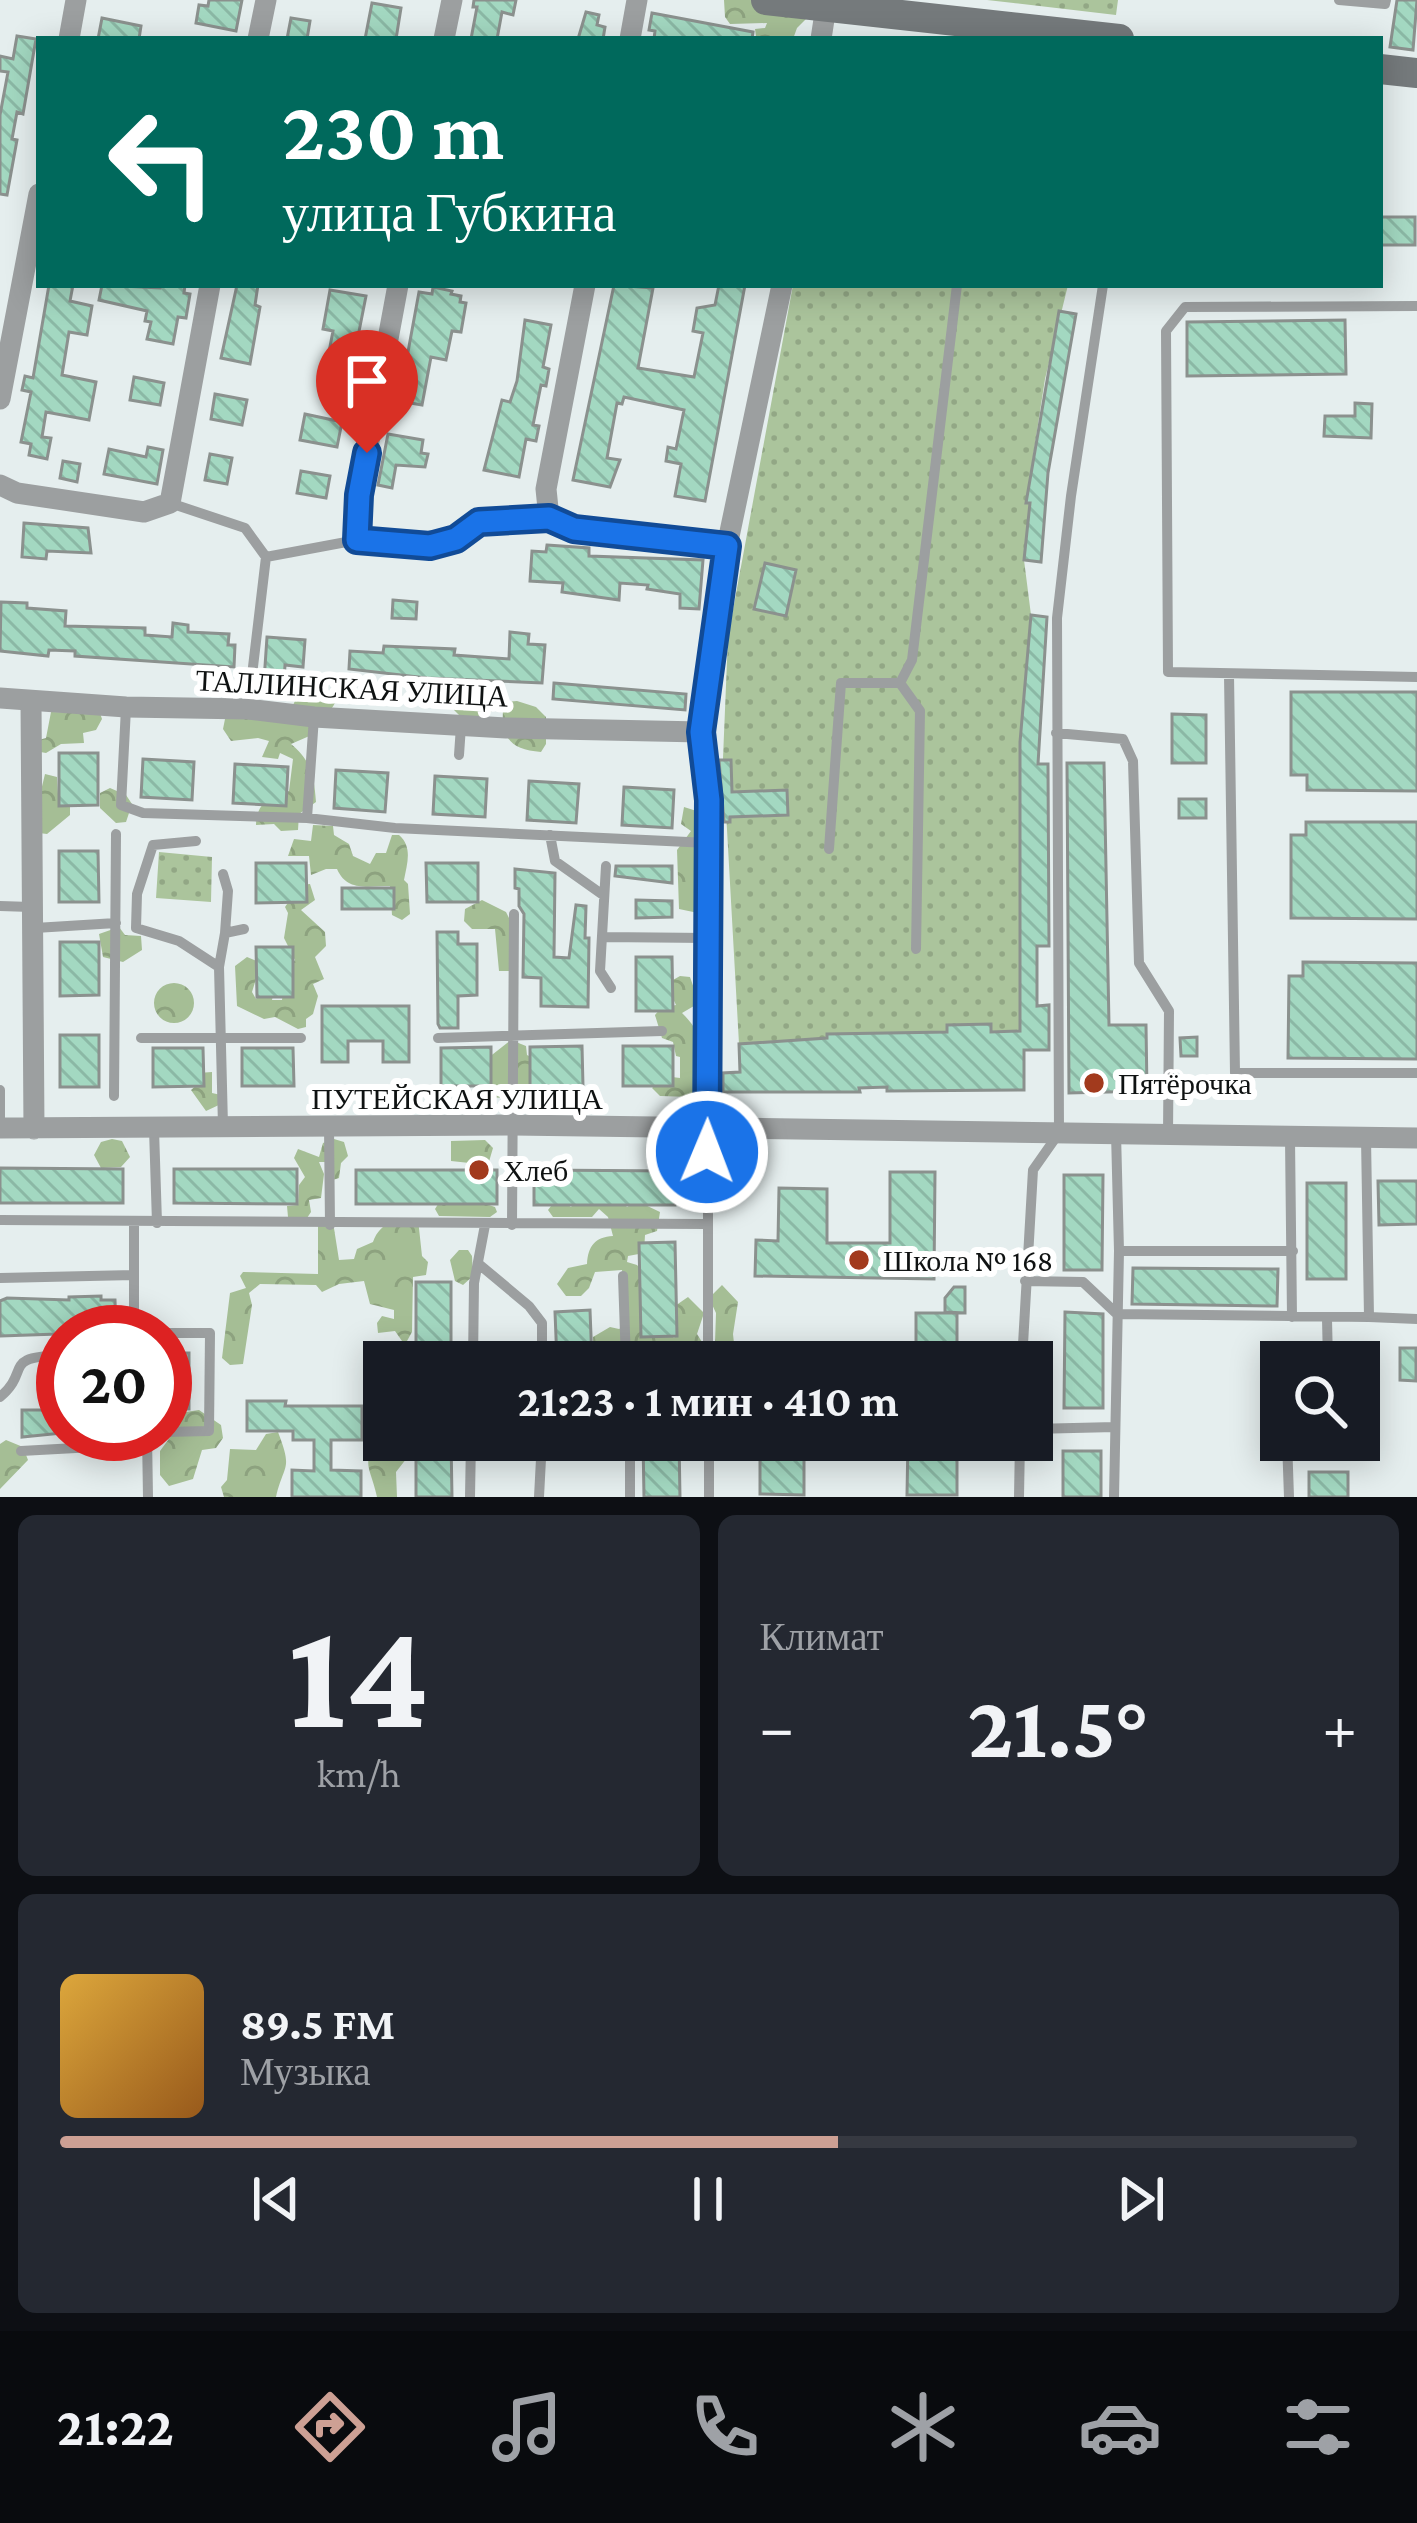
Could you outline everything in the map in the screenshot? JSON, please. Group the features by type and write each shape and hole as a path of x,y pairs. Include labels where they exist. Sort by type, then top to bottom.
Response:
{"street":[{"path":"69,36 76,0"},
{"path":"259,36 266,0"},
{"path":"446,36 452,0"},
{"path":"631,36 637,0"},
{"path":"766,0 826,3 1089,36"},
{"path":"821,36 826,3"},
{"path":"1383,69 1417,73"},
{"path":"0,399 36,210"},
{"path":"0,485 17,493 144,512 170,503 209,288"},
{"path":"357,540 359,495 397,288"},
{"path":"584,288 546,489 549,518 574,529 727,546"},
{"path":"708,1131 709,800 701,732 727,546 781,288"},
{"name":"ТАЛЛИНСКАЯ УЛИЦА","path":"0,698 248,709 461,726 701,732"},
{"path":"31,701 34,1129"},
{"name":"ПУТЕЙСКАЯ УЛИЦА","path":"0,1125 34,1129 513,1125 1417,1138"}],"lane":[{"path":"1339,0 1385,4 1386,0"},
{"path":"900,683 912,660 957,288"},
{"path":"1023,1341 1034,1170 1059,1133 1056,733 1060,598 1103,288"},
{"path":"1417,306 1186,307 1166,331 1168,672 1417,677"},
{"path":"170,503 245,528 266,556 248,709"},
{"path":"266,556 357,540 430,546 456,539 479,522 549,518"},
{"path":"1229,675 1235,1073 1417,1073"},
{"path":"830,849 841,683 900,683"},
{"path":"900,683 920,711 916,949"},
{"path":"126,707 122,805 164,814 307,818 395,828 709,843"},
{"path":"307,818 314,717"},
{"path":"459,755 461,726"},
{"path":"1056,733 1123,739 1133,761 1139,963 1169,1011 1168,1136"},
{"path":"114,1096 116,834"},
{"path":"550,836 555,861 603,895"},
{"path":"196,841 153,845 136,894 136,928 179,941 219,968"},
{"path":"606,866 600,970 611,988"},
{"path":"223,874 228,891 219,968 224,1129"},
{"path":"0,907 35,917 116,923"},
{"path":"512,1225 514,914"},
{"path":"225,933 244,929"},
{"path":"602,937 708,938"},
{"path":"437,1038 662,1030"},
{"path":"141,1038 301,1038"},
{"path":"0,1090 0,1125"},
{"path":"328,1127 330,1225"},
{"path":"154,1129 157,1223"},
{"path":"708,1131 708,1341"},
{"path":"1114,1497 1119,1251 1116,1133"},
{"path":"1290,1138 1292,1317"},
{"path":"1366,1138 1369,1317"},
{"path":"0,1220 706,1224"},
{"path":"134,1223 134,1305"},
{"path":"473,1341 474,1283 484,1225"},
{"path":"1119,1251 1293,1251"},
{"path":"480,1264 529,1306 542,1323 542,1341"},
{"path":"0,1278 134,1276"},
{"path":"623,1276 625,1341"},
{"path":"1025,1281 1083,1282 1117,1314 1417,1318"},
{"path":"1327,1319 1328,1341"},
{"path":"192,1333 210,1333 209,1431 192,1432"},
{"path":"0,1397 7,1392 16,1367 36,1356"},
{"path":"1053,1428 1115,1427"},
{"path":"21,1451 36,1450"},
{"path":"148,1497 151,1461"},
{"path":"470,1497 471,1461"},
{"path":"539,1497 541,1461"},
{"path":"630,1461 630,1497"},
{"path":"709,1461 709,1497"},
{"path":"1019,1497 1020,1461"},
{"path":"1288,1461 1289,1497"}],"green space":[{"path":"724,0 787,0 813,12 794,36 756,36 755,29 767,23 730,24"},
{"path":"987,0 1118,0 1116,15"},
{"path":"792,288 1067,288 1045,379 1026,502 1030,503 1024,560 1031,615 1020,742 1020,1031 991,1032 990,1024 948,1025 947,1032 739,1044 723,758 728,637"},
{"path":"304,673 336,701 314,734 291,744 311,770 316,802 299,814 298,830 281,831 274,824 256,825 257,817 265,802 289,791 293,759 280,753 278,759 262,757 269,741 231,741 223,729 225,719 293,705 299,693 298,678"},
{"path":"462,697 480,699 494,710 482,717 462,718 454,710"},
{"path":"504,702 536,707 546,717 546,744 541,752 521,748 505,732"},
{"path":"51,712 100,713 102,719 96,730 83,733 84,743 61,744 46,753 35,751 35,741 46,738"},
{"path":"45,774 57,777 58,794 70,797 70,815 47,834 31,832"},
{"path":"110,788 126,795 132,804 126,822 116,823 100,808 100,793"},
{"path":"684,807 706,814 702,832 696,834 700,840 697,853 703,858 698,913 679,909 677,850 691,831 681,824"},
{"path":"313,825 333,826 334,835 349,844 353,856 370,864 376,853 386,853 392,835 399,835 408,850 404,880 410,914 402,920 392,915 390,886 352,884 337,869 311,875 309,856 288,856 294,839 311,841"},
{"path":"159,852 212,857 211,902 156,898"},
{"path":"310,884 315,900 301,910 325,932 326,946 315,957 324,979 313,984 318,996 313,1014 306,1019 306,1027 298,1029 237,1006 235,966 247,957 261,963 252,992 256,999 267,985 274,991 272,1000 282,1000 285,975 293,977 289,967 295,960 284,938 285,907 300,885"},
{"path":"482,900 506,912 513,926 510,971 499,971 495,929 472,929 464,921 465,909"},
{"path":"119,927 125,935 141,936 142,950 123,962 103,957 99,934"},
{"path":"680,976 690,977 699,1003 682,1013 700,1041 702,1056 696,1072 704,1081 703,1092 691,1097 660,1096 652,1088 664,1076 680,1078 680,1057 673,1042 662,1038 655,1015 661,1008 676,1005 666,984"},
{"path":"174,983 188,989 194,1003 188,1017 174,1023 160,1017 154,1003 160,989"},
{"path":"511,1040 526,1046 527,1055 535,1059 535,1079 525,1099 484,1097 485,1084 492,1077 486,1069 488,1058"},
{"path":"212,1072 212,1093 221,1095 221,1104 206,1111 191,1090 198,1084 198,1073"},
{"path":"485,1140 493,1148 488,1165 451,1161 451,1141"},
{"path":"122,1141 130,1157 121,1167 101,1168 94,1155 101,1142"},
{"path":"344,1142 348,1156 341,1163 339,1178 333,1180 326,1162 319,1162 324,1174 321,1198 309,1200 307,1218 288,1217 287,1206 298,1205 299,1185 305,1177 294,1158 298,1149 319,1157 323,1143"},
{"path":"583,1193 615,1193 627,1207 637,1201 660,1212 657,1231 645,1235 644,1253 628,1256 627,1262 643,1272 656,1310 674,1338 678,1331 672,1308 688,1297 704,1313 697,1334 701,1341 593,1341 610,1327 627,1325 622,1270 595,1272 581,1296 566,1296 557,1284 568,1268 587,1264 591,1247 613,1236 608,1217 599,1209 592,1217 553,1217 548,1210 557,1198 571,1207"},
{"path":"440,1201 477,1201 497,1212 490,1217 439,1216 435,1209"},
{"path":"418,1219 422,1256 428,1262 426,1275 413,1277 412,1332 407,1341 395,1331 378,1333 377,1323 382,1316 394,1319 394,1310 370,1304 364,1281 322,1292 316,1285 260,1284 249,1293 252,1305 243,1364 230,1365 222,1358 230,1293 246,1288 240,1276 243,1272 318,1274 318,1220 333,1222 339,1260 354,1259 357,1249 397,1221"},
{"path":"459,1250 468,1250 472,1256 473,1276 463,1285 455,1281 450,1260"},
{"path":"722,1285 738,1302 734,1341 715,1341 716,1313 709,1298"},
{"path":"199,1410 221,1425 223,1438 216,1448 202,1450 193,1479 169,1486 160,1475 160,1461 192,1461 192,1411"},
{"path":"278,1432 286,1466 276,1497 224,1497 221,1487 227,1480 230,1449 256,1450 266,1434"},
{"path":"6,1440 23,1447 28,1460 0,1489 0,1444"},
{"path":"368,1461 405,1461 396,1472 397,1497 377,1497"}],"building":[{"path":"209,0 242,0 236,31 196,23 199,5 208,6"},
{"path":"474,0 516,0 513,15 502,12 498,36 472,36 477,7 473,7"},
{"path":"1397,0 1417,0 1413,50 1390,47"},
{"path":"372,3 401,8 396,36 366,36"},
{"path":"586,12 599,15 597,25 605,27 604,36 579,36"},
{"path":"652,13 753,32 752,36 654,36 655,31 649,30"},
{"path":"102,18 141,26 139,36 99,36"},
{"path":"291,18 310,21 308,36 288,36"},
{"path":"17,36 36,39 23,114 17,112 7,195 0,194 0,115 8,72 0,71 0,56 13,59"},
{"path":"1383,217 1415,217 1415,245 1383,245"},
{"path":"48,288 72,288 70,301 92,306 87,335 69,332 62,375 96,382 89,420 46,412 42,437 51,438 47,459 29,455 31,444 21,442 31,392 22,390 25,376 33,378"},
{"path":"101,288 185,288 184,293 190,294 186,318 178,317 173,344 147,339 151,322 145,321 147,311 99,300"},
{"path":"236,288 258,288 255,305 260,307 250,364 221,358"},
{"path":"438,288 461,296 460,302 466,303 461,332 452,331 446,360 431,357 422,405 399,401 419,292 432,294"},
{"path":"613,288 653,288 638,368 694,377 703,333 693,331 697,308 715,305 718,288 744,288 705,501 675,496 681,464 666,461 668,447 676,449 684,410 624,397 622,404 617,403 607,458 620,460 610,487 573,480"},
{"path":"330,290 366,296 349,382 324,378 333,331 323,329"},
{"path":"1059,311 1076,314 1048,473 1041,562 1024,560 1030,503 1026,503"},
{"path":"525,320 551,325 543,367 549,369 546,386 541,385 533,425 539,426 536,441 526,439 519,477 484,470 502,400 510,402 517,381"},
{"path":"1345,320 1346,374 1187,376 1187,322"},
{"path":"134,377 164,383 160,405 130,400"},
{"path":"215,394 247,400 242,425 211,419"},
{"path":"1355,403 1372,404 1371,438 1324,436 1325,416 1355,416"},
{"path":"305,414 342,422 337,447 300,440"},
{"path":"388,434 423,440 421,453 428,454 425,467 396,465 392,488 378,485"},
{"path":"148,447 163,450 157,484 104,474 109,449 146,457"},
{"path":"210,454 232,458 227,484 205,480"},
{"path":"63,461 80,464 77,482 60,478"},
{"path":"301,471 330,476 326,498 297,493"},
{"path":"24,523 88,528 91,553 47,551 46,559 22,557"},
{"path":"547,545 589,548 589,556 703,560 699,609 680,608 680,594 647,589 648,585 620,583 619,600 562,592 563,583 530,581 532,551 546,552"},
{"path":"765,563 796,570 786,616 754,609"},
{"path":"393,600 417,602 416,619 392,618"},
{"path":"1,602 66,611 65,626 145,628 145,635 172,637 173,623 188,625 188,632 229,634 228,645 235,645 234,667 75,656 75,651 49,650 48,656 0,651"},
{"path":"1031,615 1047,617 1038,764 1048,764 1049,946 1037,946 1037,1006 1049,1005 1049,1050 1024,1050 1024,1090 887,1091 887,1087 859,1088 860,1092 723,1092 723,1073 740,1072 739,1044 827,1038 827,1034 947,1032 947,1025 991,1024 991,1032 1020,1031 1020,742"},
{"path":"510,632 529,634 528,644 545,645 542,683 349,669 350,651 383,653 384,646 455,649 454,655 509,659"},
{"path":"267,637 305,640 303,667 285,665 284,682 264,681"},
{"path":"554,683 686,694 685,710 553,699"},
{"path":"1291,692 1417,692 1417,791 1307,790 1307,775 1291,775"},
{"path":"1172,714 1206,715 1206,763 1172,763"},
{"path":"59,753 98,753 98,805 59,806"},
{"path":"143,759 194,762 192,800 141,797"},
{"path":"719,760 731,760 732,792 787,790 788,815 730,817 730,822 724,822"},
{"path":"1067,763 1104,763 1109,1025 1146,1025 1147,1091 1069,1093"},
{"path":"235,764 288,767 286,806 233,803"},
{"path":"336,770 388,773 385,812 334,808"},
{"path":"435,776 487,779 485,817 433,814"},
{"path":"529,781 579,784 576,823 527,820"},
{"path":"624,787 674,790 672,828 622,825"},
{"path":"1179,799 1206,799 1206,818 1179,818"},
{"path":"1306,822 1417,822 1417,919 1291,918 1291,835 1306,835"},
{"path":"59,851 98,851 99,902 59,902"},
{"path":"256,863 306,863 307,902 256,903"},
{"path":"426,863 478,863 478,902 427,902"},
{"path":"616,866 672,866 672,883 615,876"},
{"path":"515,869 555,873 554,957 569,958 576,905 586,906 588,1007 541,1006 541,978 523,977 524,914 515,888"},
{"path":"342,888 394,888 394,909 342,909"},
{"path":"636,900 672,901 672,917 636,918"},
{"path":"437,932 458,932 458,944 477,944 477,995 458,996 458,1028 438,1024"},
{"path":"60,942 99,942 99,995 60,996"},
{"path":"256,947 293,947 293,997 257,997"},
{"path":"636,957 672,957 673,1011 636,1011"},
{"path":"1303,962 1417,963 1417,1059 1288,1058 1289,976 1303,976"},
{"path":"322,1006 409,1006 409,1062 383,1062 383,1041 348,1041 348,1062 322,1062"},
{"path":"60,1035 99,1035 99,1087 60,1087"},
{"path":"1197,1037 1197,1056 1181,1056 1180,1038"},
{"path":"582,1046 583,1086 530,1086 530,1047"},
{"path":"623,1046 673,1046 673,1086 623,1086"},
{"path":"491,1047 491,1086 441,1086 441,1048"},
{"path":"153,1048 203,1048 204,1086 153,1087"},
{"path":"242,1048 293,1048 294,1086 242,1086"},
{"path":"0,1168 123,1169 123,1203 0,1203"},
{"path":"174,1169 297,1169 297,1204 174,1203"},
{"path":"356,1170 497,1170 497,1204 356,1204"},
{"path":"534,1170 675,1171 675,1205 534,1205"},
{"path":"890,1172 935,1172 934,1279 755,1276 756,1240 778,1241 779,1188 827,1189 827,1243 890,1243"},
{"path":"1064,1175 1103,1175 1102,1270 1064,1270"},
{"path":"1378,1181 1417,1181 1417,1224 1379,1225"},
{"path":"1307,1183 1346,1183 1346,1279 1307,1279"},
{"path":"675,1242 677,1336 641,1337 639,1243"},
{"path":"1133,1268 1278,1269 1277,1306 1132,1304"},
{"path":"416,1282 451,1282 451,1341 416,1341"},
{"path":"954,1287 965,1287 965,1313 945,1312 945,1298"},
{"path":"101,1296 101,1300 115,1300 115,1305 36,1305 36,1335 0,1336 0,1301"},
{"path":"590,1310 591,1341 556,1341 555,1312"},
{"path":"1065,1312 1103,1314 1103,1408 1064,1408"},
{"path":"916,1313 957,1313 957,1341 916,1341"},
{"path":"1400,1348 1416,1348 1416,1381 1400,1380"},
{"path":"247,1401 362,1406 362,1440 331,1440 331,1470 361,1471 361,1497 292,1497 292,1470 314,1471 314,1440 293,1440 293,1431 247,1431"},
{"path":"22,1410 36,1410 36,1436 22,1437"},
{"path":"1063,1451 1101,1451 1101,1497 1063,1497"},
{"path":"416,1461 451,1461 452,1497 416,1497"},
{"path":"643,1461 679,1461 680,1497 644,1497"},
{"path":"760,1461 804,1461 804,1495 760,1494"},
{"path":"908,1461 957,1461 957,1495 907,1495"},
{"path":"1309,1472 1348,1472 1348,1497 1309,1497"}],"place":[{"name":"Пятёрочка","path":"1094,1083"},
{"name":"Хлеб","path":"479,1170"},
{"name":"Школа № 168","path":"859,1260"}],"route":[{"path":"367,453 357,540 430,546 456,539 479,522 549,518 574,529 727,546 701,732 709,800 707,1152"}]}
